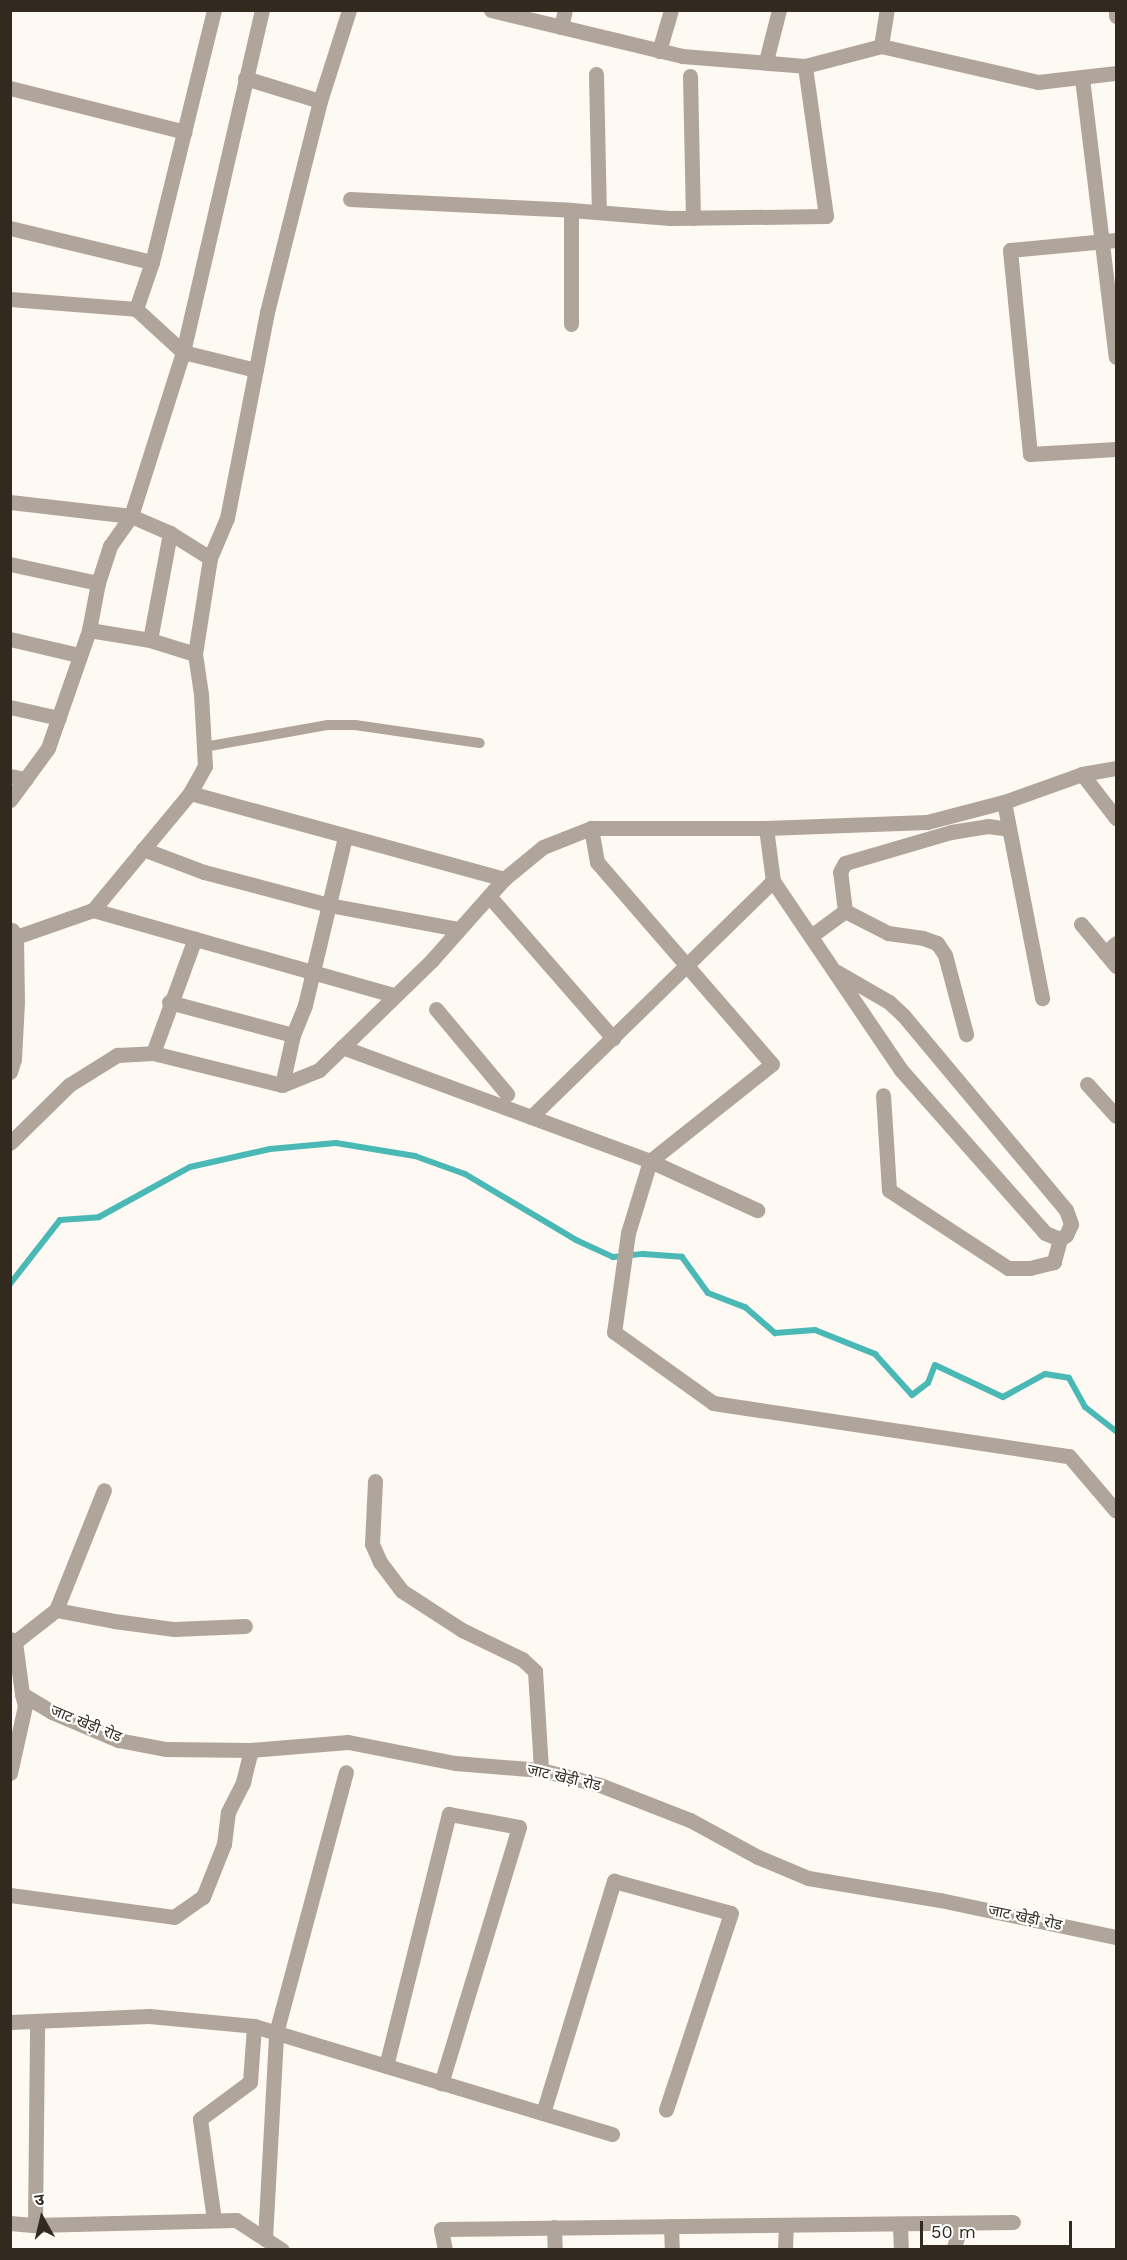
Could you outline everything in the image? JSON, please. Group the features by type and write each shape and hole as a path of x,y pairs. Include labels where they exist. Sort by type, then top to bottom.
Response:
{"street":[{"path":"136,309 152,262 214,10"},
{"path":"10,800 48,748 88,630 98,583 110,546 131,516 183,352 262,10"},
{"path":"93,910 190,793 205,766 195,654 210,558 227,518 267,312 320,100 349,10"},
{"path":"491,10 682,56 766,61 805,66 880,46 1038,82 1116,73"},
{"path":"561,27 565,10"},
{"path":"659,51 671,10"},
{"path":"766,61 779,10"},
{"path":"880,46 887,10"},
{"path":"1116,10 1116,16"},
{"path":"350,199 693,218 826,216 805,66"},
{"path":"596,74 599,212"},
{"path":"690,76 693,218"},
{"path":"245,78 320,100"},
{"path":"1082,78 1109,241 1116,357"},
{"path":"10,88 185,132"},
{"path":"571,210 572,324"},
{"path":"10,228 152,262"},
{"path":"1109,241 1010,250 1030,454 1116,449"},
{"path":"10,299 136,309 183,352 256,370"},
{"path":"10,502 131,516 170,533 210,558"},
{"path":"150,640 170,533"},
{"path":"10,564 98,583"},
{"path":"88,630 150,640 195,654"},
{"path":"10,639 79,655"},
{"path":"10,707 59,718"},
{"path":"10,1143 69,1084 117,1055 153,1053 282,1085 319,1070 432,960 504,879 543,847 591,828 766,828 927,822 1004,802 1082,774 1116,768"},
{"path":"1082,774 1116,818"},
{"path":"10,776 26,779"},
{"path":"190,793 504,879"},
{"path":"1004,802 1042,998"},
{"path":"845,911 840,872 845,863 951,832 988,826 1009,829"},
{"path":"591,828 597,862 686,968 772,1064 650,1161 628,1233 614,1332 713,1403 1069,1456 1116,1511"},
{"path":"766,828 773,881 902,1070 1045,1233 1060,1239"},
{"path":"282,1085 293,1035 313,972 345,837"},
{"path":"143,849 204,872 329,905 459,929"},
{"path":"531,1117 773,881"},
{"path":"489,896 613,1038"},
{"path":"10,1072 14,1059 13,933 93,910 394,995"},
{"path":"811,936 845,911"},
{"path":"845,911 888,933 923,938 937,943 945,955 966,1034"},
{"path":"1081,924 1111,948 1116,966"},
{"path":"153,1053 195,938"},
{"path":"834,971 889,1002 903,1015 1066,1210 1071,1224 1066,1235 1060,1239 1054,1262 1030,1268 1008,1268 889,1190 883,1095"},
{"path":"170,1002 293,1035"},
{"path":"436,1009 507,1094"},
{"path":"342,1047 650,1161 757,1210"},
{"path":"483,1068 484,1100"},
{"path":"1088,1083 1116,1116"},
{"path":"375,1480 372,1544 380,1562 402,1591 462,1630 522,1659 535,1671 541,1770"},
{"path":"10,1773 25,1706 13,1641 56,1610 104,1490"},
{"path":"56,1610 114,1622 174,1629 245,1626"},
{"name":"जाट खेड़ी रोड","path":"22,1694 52,1712 118,1740 166,1749 251,1750 348,1742 454,1763 541,1770 600,1785 690,1820 758,1857 808,1878 940,1900 1116,1937"},
{"path":"10,1895 174,1917 203,1897 224,1844 228,1812 243,1782 251,1750"},
{"path":"265,2239 276,2033 346,1772"},
{"path":"386,2066 449,1814 519,1827 441,2083"},
{"path":"543,2113 614,1881 731,1913 666,2110"},
{"path":"10,2022 149,2016 254,2026 612,2134"},
{"path":"35,2225 37,2022"},
{"path":"214,2220 200,2119 250,2082 254,2026"},
{"path":"10,2223 35,2225 236,2220 282,2250"},
{"path":"445,2250 441,2229 1013,2222"},
{"path":"953,2250 962,2223"},
{"path":"900,2224 901,2250"},
{"path":"785,2250 786,2225"},
{"path":"671,2226 672,2250"},
{"path":"554,2227 555,2250"}],"lane":[{"path":"204,747 328,725 355,725 480,743"}],"waterway":[{"path":"10,1284 60,1220 99,1217 190,1167 270,1149 336,1143 415,1156 465,1174 576,1240 613,1257 643,1254 682,1257 708,1293 745,1307 775,1333 815,1330 875,1354 912,1395 928,1383 935,1365 1003,1397 1045,1374 1069,1378 1085,1407 1116,1431"}]}
